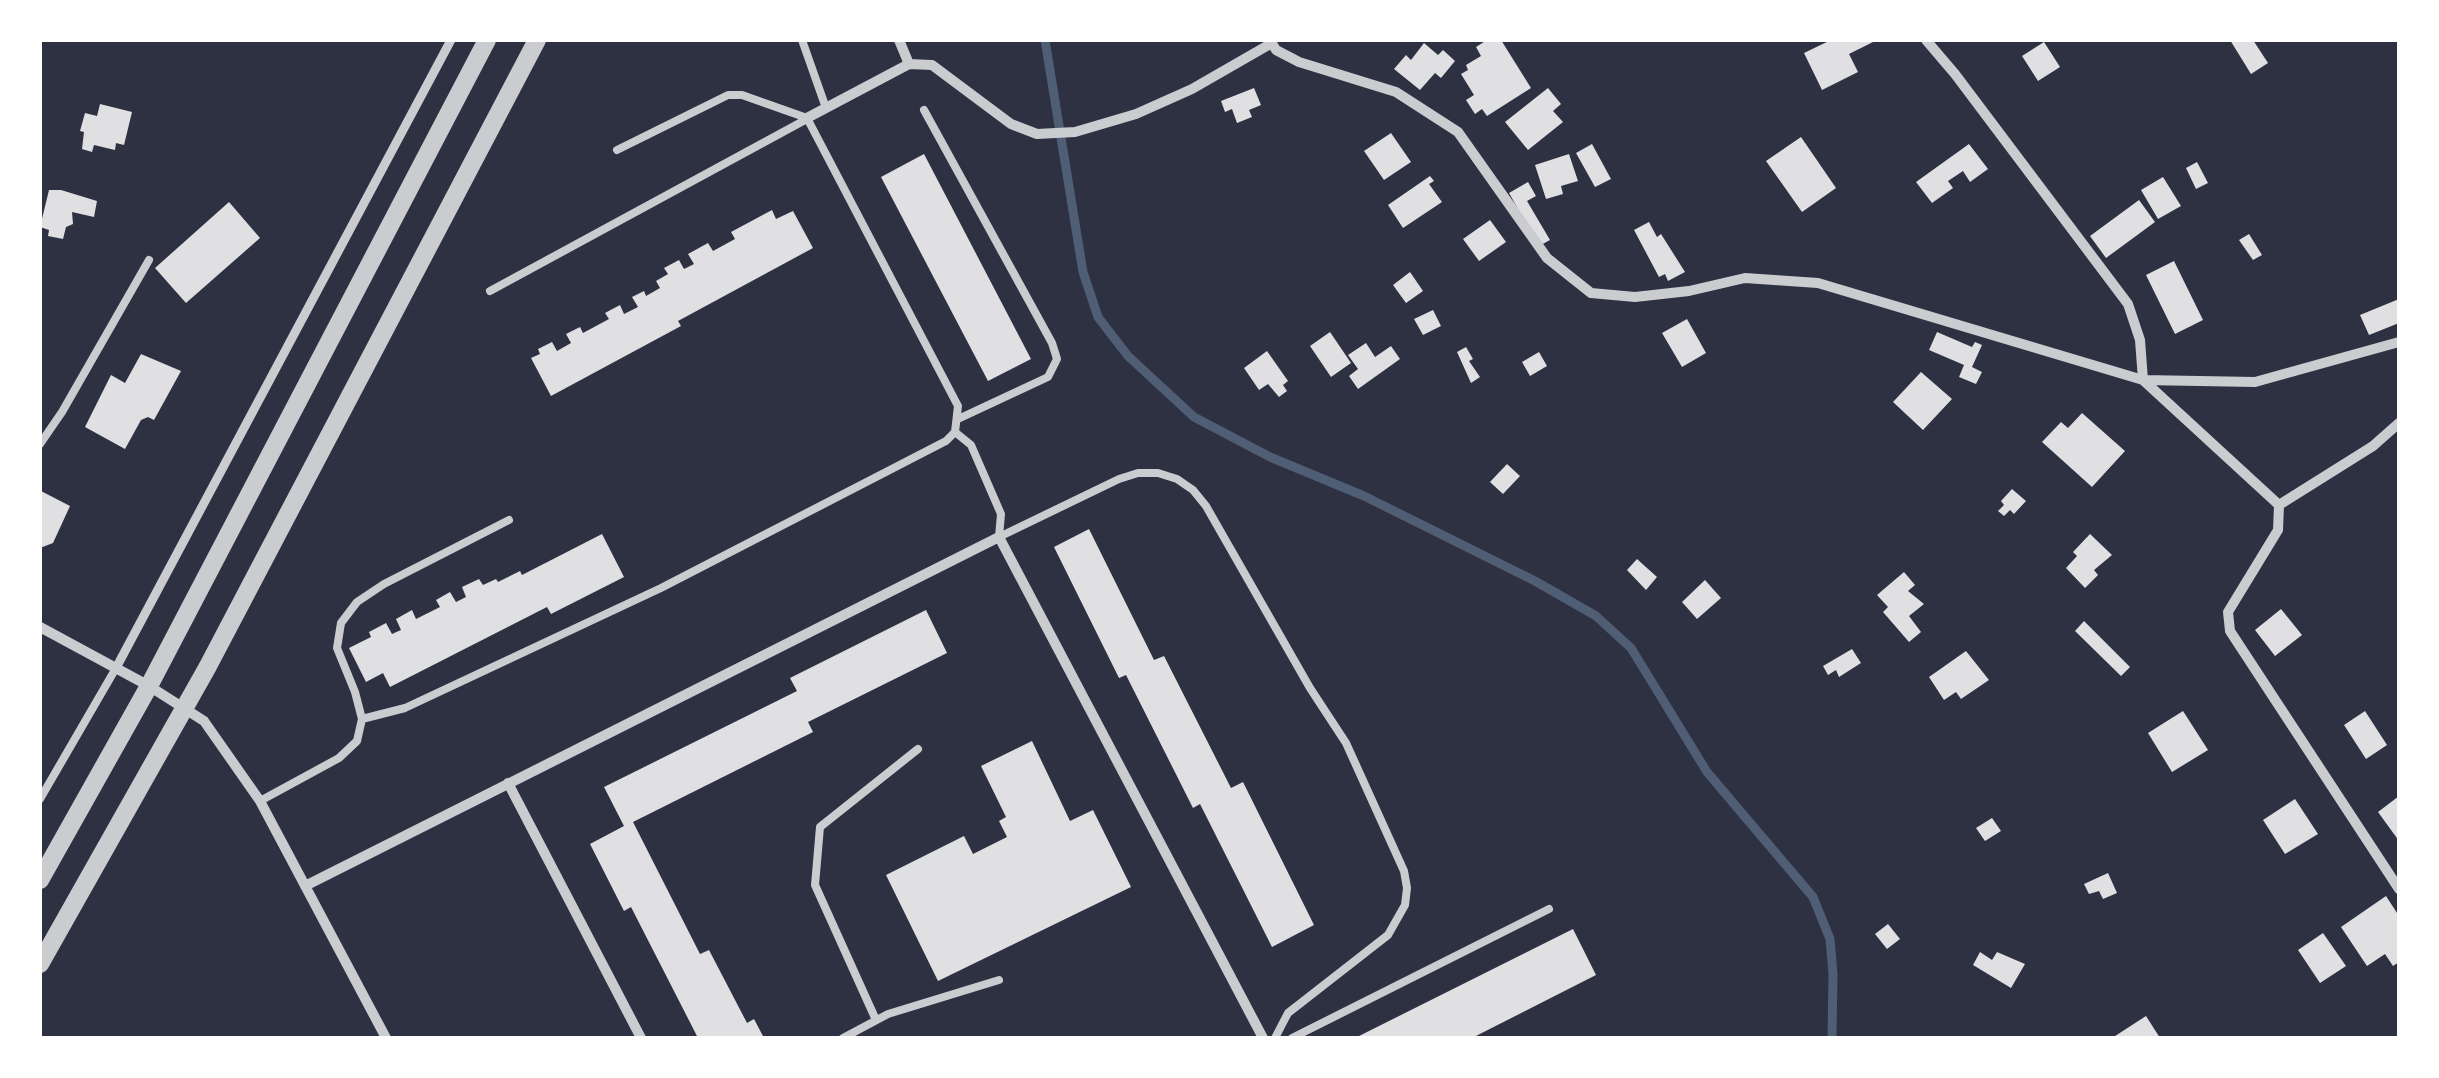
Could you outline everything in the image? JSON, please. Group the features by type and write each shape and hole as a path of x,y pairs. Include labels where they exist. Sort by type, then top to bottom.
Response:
{"street":[{"path":"116,668 451,40"},
{"path":"40,880 149,686 488,40"},
{"path":"40,964 184,707 538,40"},
{"path":"900,40 909,64"},
{"path":"1926,40 2128,304 2140,340 2143,380 2280,505"},
{"path":"808,118 909,64 932,65 1010,124 1040,134 1075,132 1136,114 1192,89 1270,42 1276,50 1300,62 1396,92 1458,132 1547,258 1592,293 1635,298 1745,278 1818,283 2143,380 2254,382 2399,342"},
{"path":"2280,505 2373,446 2399,423"},
{"path":"2280,505 2278,530 2228,612 2230,632 2399,889"},
{"path":"305,886 999,537 1263,1038"},
{"path":"40,627 149,686 204,722 260,801 386,1038"},
{"path":"508,783 641,1038"}],"lane":[{"path":"802,40 826,108"},
{"path":"362,719 405,708 661,588 946,440 954,432 958,406 808,118 742,94 728,95 617,150"},
{"path":"924,110 1052,343 1057,359 1048,377 958,419"},
{"path":"490,292 808,118"},
{"path":"40,444 149,260"},
{"path":"954,432 970,445 1001,514 999,537"},
{"path":"999,537 1128,476 1158,472 1177,479 1206,506 1310,688 1346,743 1404,871 1405,905 1388,934 1288,1014 1275,1038"},
{"path":"260,801 339,758 357,742 362,719 337,648 341,623 357,602 384,584 509,520"},
{"path":"40,799 116,668"},
{"path":"876,1020 815,885 820,827 918,749"},
{"path":"1292,1038 1549,909"},
{"path":"842,1038 876,1020 999,980"}],"building":[{"path":"1487,40 1501,40 1531,88 1487,116 1482,109 1475,114 1466,100 1474,95 1461,74 1468,70 1466,65 1481,56 1476,47"},
{"path":"1831,40 1877,40 1849,54 1858,72 1822,90 1804,53"},
{"path":"2230,40 2253,40 2268,63 2251,74"},
{"path":"2044,42 2060,67 2038,81 2022,56"},
{"path":"1424,43 1438,55 1443,50 1455,61 1441,78 1435,73 1420,90 1394,69 1406,55 1411,60"},
{"path":"1254,88 1261,105 1249,110 1252,117 1237,123 1232,109 1225,112 1221,101"},
{"path":"1548,88 1561,104 1553,111 1563,122 1528,150 1505,122"},
{"path":"100,104 132,112 124,145 116,143 115,150 94,145 92,152 82,149 84,132 80,131 85,113 97,116"},
{"path":"1391,133 1411,162 1384,180 1364,151"},
{"path":"1801,137 1836,188 1802,212 1766,161"},
{"path":"1592,144 1611,179 1595,187 1576,153"},
{"path":"1969,144 1988,169 1970,182 1963,171 1948,181 1953,188 1932,203 1916,182"},
{"path":"924,154 1031,359 988,381 881,177"},
{"path":"1569,154 1578,181 1561,186 1563,194 1546,199 1535,165"},
{"path":"2197,162 2208,183 2196,189 2186,168"},
{"path":"1430,176 1434,181 1429,184 1442,202 1403,228 1388,205"},
{"path":"2163,177 2181,206 2158,219 2141,190"},
{"path":"1528,182 1536,196 1527,201 1550,240 1539,246 1509,193"},
{"path":"49,190 97,201 94,217 72,212 73,224 66,227 63,239 48,236 49,230 40,227"},
{"path":"2139,200 2155,222 2106,258 2090,236"},
{"path":"229,202 260,238 186,303 155,268"},
{"path":"772,210 776,219 793,211 813,248 551,396 531,358 540,354 538,349 552,342 557,351 571,343 566,334 580,327 583,333 609,319 605,313 620,305 624,314 638,307 632,297 644,291 646,296 660,288 656,281 668,274 664,268 679,260 684,269 694,264 688,254 708,243 713,251 735,239 731,232"},
{"path":"1490,220 1506,242 1479,261 1463,239"},
{"path":"1649,222 1685,272 1668,281 1665,274 1659,277 1634,230"},
{"path":"2249,234 2262,255 2253,260 2239,240"},
{"path":"2174,261 2203,320 2175,334 2146,275"},
{"path":"1410,272 1423,291 1406,303 1393,285"},
{"path":"2399,299 2399,323 2369,335 2360,315"},
{"path":"1433,310 1441,326 1423,335 1414,319"},
{"path":"1687,319 1706,353 1682,367 1662,333"},
{"path":"1330,332 1351,363 1331,377 1310,346"},
{"path":"1937,332 1972,347 1975,342 1982,345 1972,367 1982,372 1976,384 1959,377 1964,365 1929,350"},
{"path":"1366,343 1375,357 1391,346 1400,359 1358,389 1349,376 1358,369 1348,355"},
{"path":"1466,347 1473,359 1469,361 1480,377 1471,383 1457,352"},
{"path":"1267,351 1288,381 1283,385 1287,391 1279,397 1268,384 1259,390 1244,368"},
{"path":"1539,352 1547,366 1530,376 1522,362"},
{"path":"141,354 181,371 154,420 141,420 125,449 85,427 111,375 125,383"},
{"path":"1921,372 1952,399 1923,430 1893,402"},
{"path":"2082,413 2125,451 2092,487 2042,442 2061,422 2068,428"},
{"path":"1507,464 1520,476 1503,494 1490,482"},
{"path":"2012,489 2026,501 2014,514 2010,510 2004,516 1998,511"},
{"path":"41,491 70,506 53,543 40,548"},
{"path":"1089,529 1154,660 1164,656 1231,788 1243,782 1314,925 1272,947 1200,804 1193,808 1126,675 1119,678 1054,547"},
{"path":"602,534 624,577 551,614 547,607 390,687 383,673 366,682 349,648 371,637 369,632 386,623 392,634 401,630 396,619 412,610 416,619 440,607 436,600 450,592 456,602 466,597 462,587 479,579 483,585 520,571 522,575"},
{"path":"2090,534 2112,555 2094,570 2098,575 2085,588 2066,568 2077,556 2073,552"},
{"path":"1637,559 1657,577 1646,590 1627,570"},
{"path":"1904,572 1915,585 1908,591 1924,604 1909,616 1921,632 1909,642 1883,612 1888,607 1877,595"},
{"path":"1705,580 1721,598 1697,619 1682,602"},
{"path":"2281,609 2302,635 2275,656 2255,630"},
{"path":"926,610 947,653 808,722 813,732 633,822 700,954 709,950 747,1023 754,1019 764,1038 698,1038 631,907 624,911 590,844 624,826 604,787 797,691 790,678"},
{"path":"2084,621 2130,667 2121,676 2075,631"},
{"path":"1852,649 1861,663 1839,677 1836,670 1828,675 1823,666"},
{"path":"1966,651 1989,680 1961,699 1956,692 1944,700 1929,677"},
{"path":"2183,711 2208,750 2172,772 2148,733"},
{"path":"2365,711 2387,745 2366,759 2344,725"},
{"path":"1032,741 1070,821 1093,810 1131,887 938,981 886,875 964,836 973,854 1007,837 999,821 1006,817 981,766"},
{"path":"2399,796 2399,841 2378,812"},
{"path":"2295,799 2318,834 2285,854 2263,820"},
{"path":"1992,818 2001,831 1985,841 1976,828"},
{"path":"2108,873 2117,893 2103,899 2099,891 2089,894 2084,884"},
{"path":"2386,896 2399,916 2399,962 2393,966 2385,954 2367,966 2341,927"},
{"path":"1888,924 1900,939 1887,949 1875,934"},
{"path":"1573,929 1596,975 1472,1038 1355,1038"},
{"path":"2323,933 2346,966 2320,983 2298,950"},
{"path":"1980,952 1992,960 1997,952 2025,964 2011,988 1973,965"},
{"path":"2146,1016 2160,1038 2112,1038"}],"waterway":[{"path":"1045,40 1083,272 1098,317 1128,356 1194,417 1270,457 1364,496 1535,581 1596,616 1631,648 1707,772 1813,897 1830,939 1832,1038"}]}
